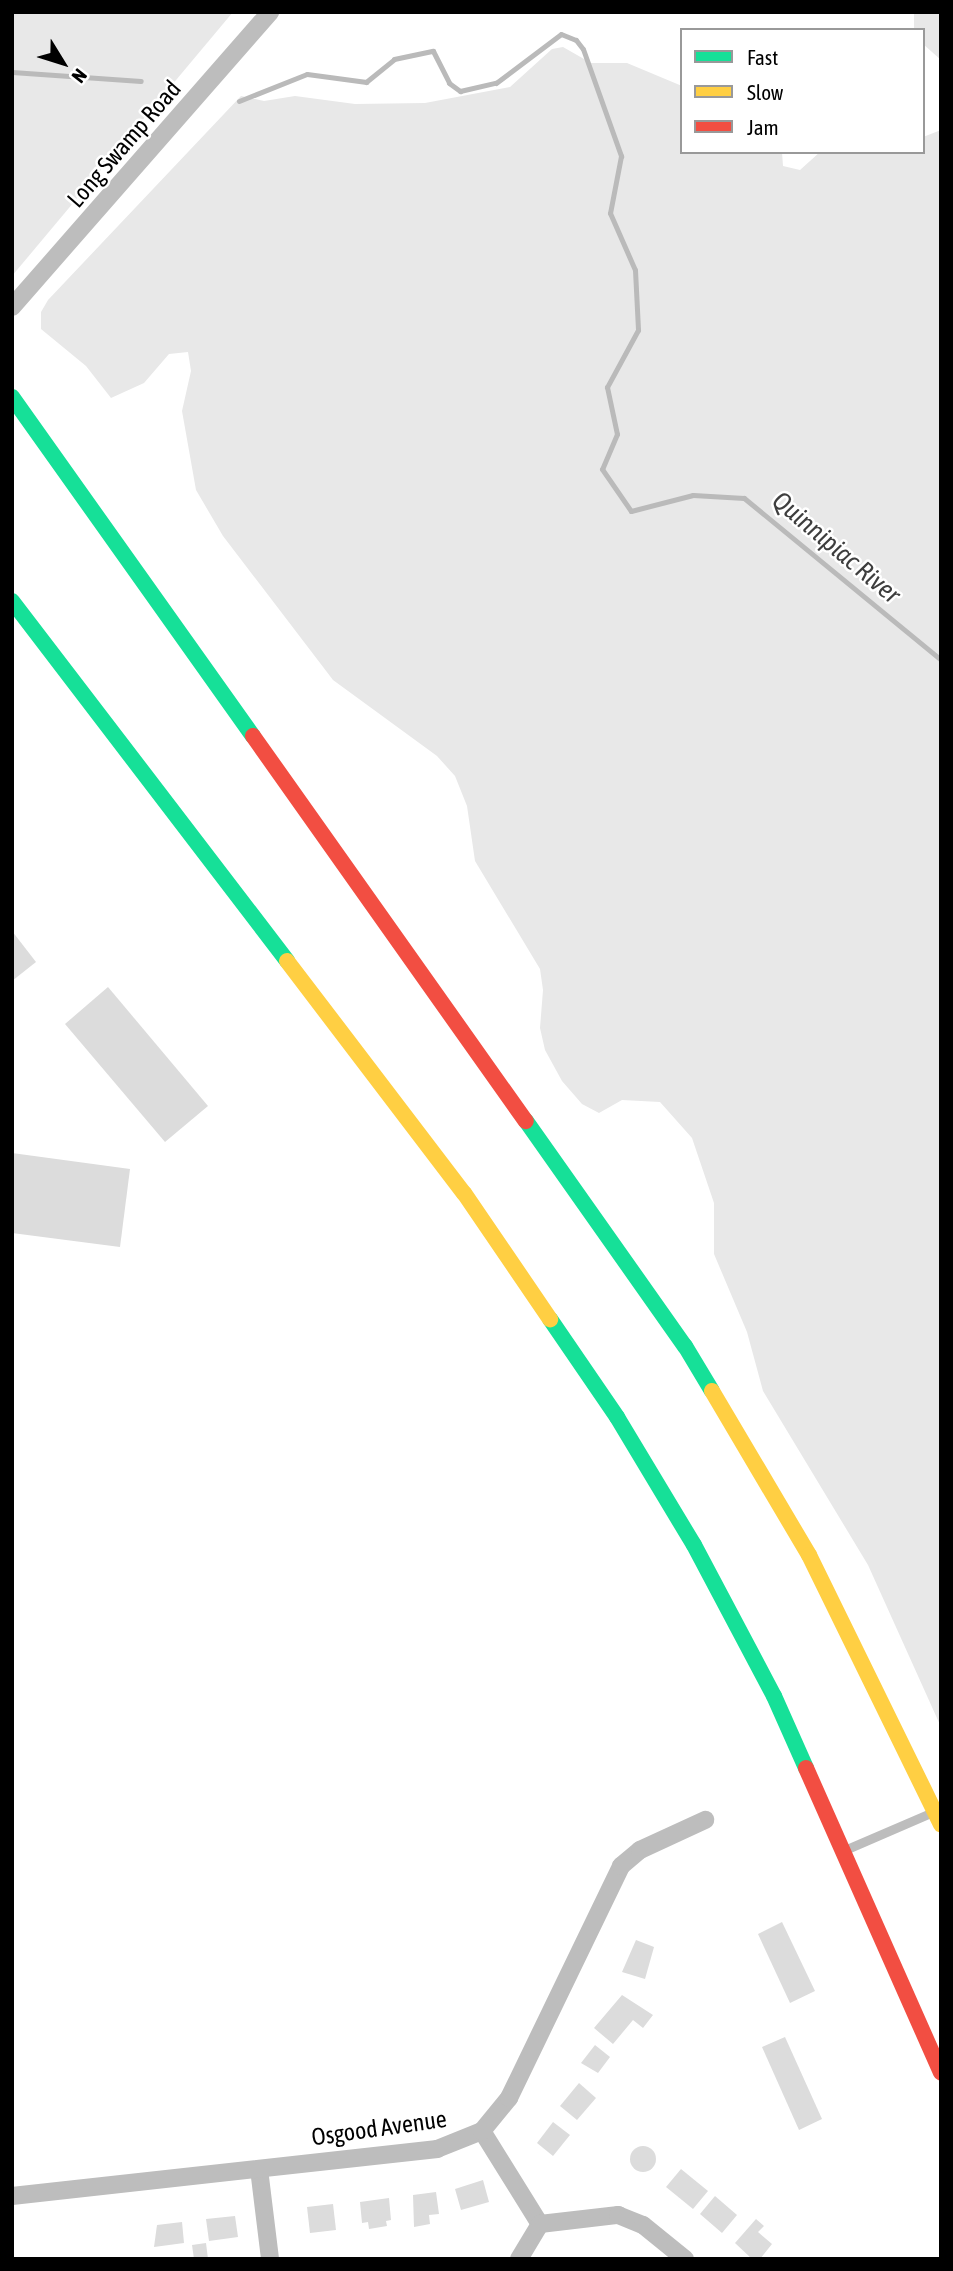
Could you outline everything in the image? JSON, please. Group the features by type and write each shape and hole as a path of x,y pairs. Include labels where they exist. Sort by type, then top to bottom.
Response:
{"highway":[{"path":"12,397 685,1346 809,1555 938,1818"},
{"path":"12,601 456,1183 560,1327 710,1573 774,1696 845,1850 941,2072"}],"street":[{"name":"Long Swamp Road","path":"12,307 270,12"},
{"name":"Osgood Avenue","path":"12,2196 437,2149 482,2131 509,2098 621,1866 640,1850 705,1820"},
{"path":"482,2131 540,2224"},
{"path":"259,2169 270,2259"},
{"path":"540,2224 618,2214 643,2225 685,2259"},
{"path":"519,2259 540,2224"}],"lane":[{"path":"845,1850 938,1818"}],"shaded area":[{"path":"12,12 233,12 12,276"},
{"path":"914,12 941,12 941,60 925,46 925,28 914,28"},
{"path":"563,47 591,63 627,63 680,85 680,154 782,154 783,166 800,170 818,154 925,154 925,136 941,130 941,1727 868,1565 763,1391 747,1332 714,1254 714,1203 692,1138 660,1102 622,1100 599,1113 582,1104 562,1081 545,1050 540,1028 543,990 540,969 475,861 467,806 455,776 437,756 333,680 223,536 196,490 182,411 191,371 188,352 169,354 144,383 111,398 86,366 41,329 41,312 48,300 241,96 264,101 295,96 355,104 425,103 510,87 552,49"}],"building":[{"path":"12,931 36,962 12,981"},
{"path":"108,987 208,1106 165,1142 65,1024"},
{"path":"12,1153 130,1169 120,1247 12,1233"},
{"path":"782,1922 815,1991 790,2003 758,1934"},
{"path":"636,1940 654,1947 645,1979 622,1972"},
{"path":"622,1995 653,2015 643,2028 633,2020 613,2044 594,2028"},
{"path":"785,2037 822,2119 799,2130 762,2047"},
{"path":"595,2045 610,2057 598,2073 581,2063"},
{"path":"579,2083 596,2098 577,2120 560,2106"},
{"path":"553,2122 570,2135 553,2156 537,2143"},
{"path":"643,2146 652,2150 656,2159 652,2168 643,2172 634,2168 630,2159 634,2150"},
{"path":"681,2169 708,2191 693,2209 666,2187"},
{"path":"483,2180 489,2202 461,2210 455,2189"},
{"path":"436,2192 439,2214 429,2215 430,2224 414,2227 413,2195"},
{"path":"715,2196 737,2215 722,2233 700,2214"},
{"path":"389,2198 391,2220 386,2221 387,2226 369,2229 368,2222 362,2223 360,2202"},
{"path":"333,2204 336,2230 310,2233 307,2207"},
{"path":"235,2216 238,2237 209,2241 206,2219"},
{"path":"756,2219 764,2226 758,2232 772,2244 760,2259 752,2259 735,2243"},
{"path":"182,2222 184,2243 154,2247 157,2225"},
{"path":"206,2243 208,2259 194,2259 192,2245"}],"waterway":[{"name":"Quinnipiac River","path":"239,101 307,74 366,82 394,59 433,51 449,83 460,91 496,83 561,34 576,40 583,49 621,156 610,213 635,270 638,330 607,387 617,434 602,469 631,511 693,495 744,498 941,660"},
{"name":"Quinnipiac River","path":"12,72 141,81"}],"traffic: fast":[{"path":"12,397 253,736"},
{"path":"12,601 287,961"},
{"path":"526,1121 685,1346 712,1391"},
{"path":"550,1319 617,1417 694,1545 774,1696 806,1768"}],"traffic: slow":[{"path":"287,961 464,1193 550,1319"},
{"path":"712,1391 809,1555 941,1824"}],"traffic: jam":[{"path":"253,736 526,1121"},
{"path":"806,1768 941,2072"}]}
